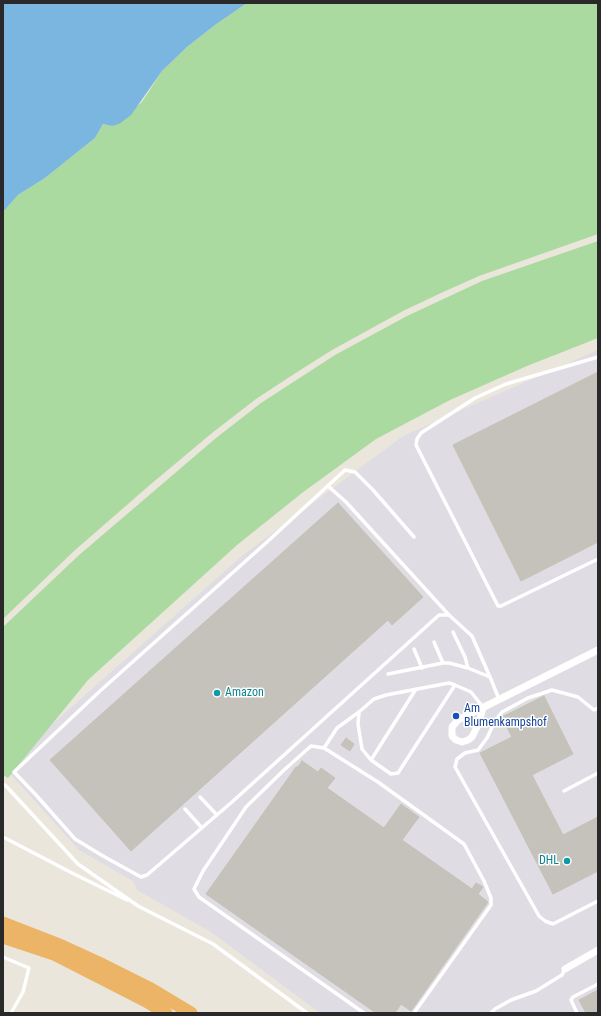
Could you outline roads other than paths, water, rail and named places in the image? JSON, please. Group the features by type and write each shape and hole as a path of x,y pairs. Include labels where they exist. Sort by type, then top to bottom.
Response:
{"highway":[{"path":"3,923 57,944 103,965 151,989 190,1013"},
{"path":"3,937 54,954 146,1001 166,1013"}],"street":[{"path":"483,708 478,725 472,737 462,742 456,740 452,736 452,727 458,720 598,650"},
{"path":"565,969 598,950"}],"lane":[{"path":"598,357 506,384 475,398 421,433 417,439 416,445 498,606 501,606 598,559"},
{"path":"414,537 373,490 355,472 345,470 267,542 100,691 14,772 36,794 75,839 141,877 148,875 217,815 439,615 449,615"},
{"path":"328,486 346,502 449,615 472,636 499,700"},
{"path":"453,632 465,657 468,668"},
{"path":"434,642 443,663"},
{"path":"414,649 422,668"},
{"path":"388,674 449,663 468,668 490,677"},
{"path":"324,748 337,728 360,712 374,699 386,695 449,682 471,692 483,708"},
{"path":"360,712 358,724 362,749 371,760 391,774 398,773 455,685"},
{"path":"371,760 416,689"},
{"path":"598,708 594,710 578,697 552,690 528,698 502,712 495,721 487,738 478,750 465,753 457,759 456,767 539,916 545,921 553,924 598,901"},
{"path":"364,1013 199,897 194,889 207,865 246,808 311,746 324,748 378,782 464,844 484,881 491,898 491,905 414,1013"},
{"path":"564,791 598,773"},
{"path":"3,784 78,864 138,906"},
{"path":"200,797 217,815"},
{"path":"185,809 202,828"},
{"path":"5,838 213,944 307,1013"},
{"path":"3,957 30,968 23,992 11,1013"},
{"path":"491,1013 511,1000 536,992 562,975 565,969"},
{"path":"577,1013 571,1000 573,997 598,984"}],"water":[{"path":"3,3 247,3 187,47 162,71 131,115 119,124 112,126 103,124 95,138 45,178 18,195 3,212"}],"place":[{"name":"Amazon","path":"217,693"},
{"name":"Am Blumenkampshof","path":"456,716"},
{"name":"DHL","path":"567,861"}]}
